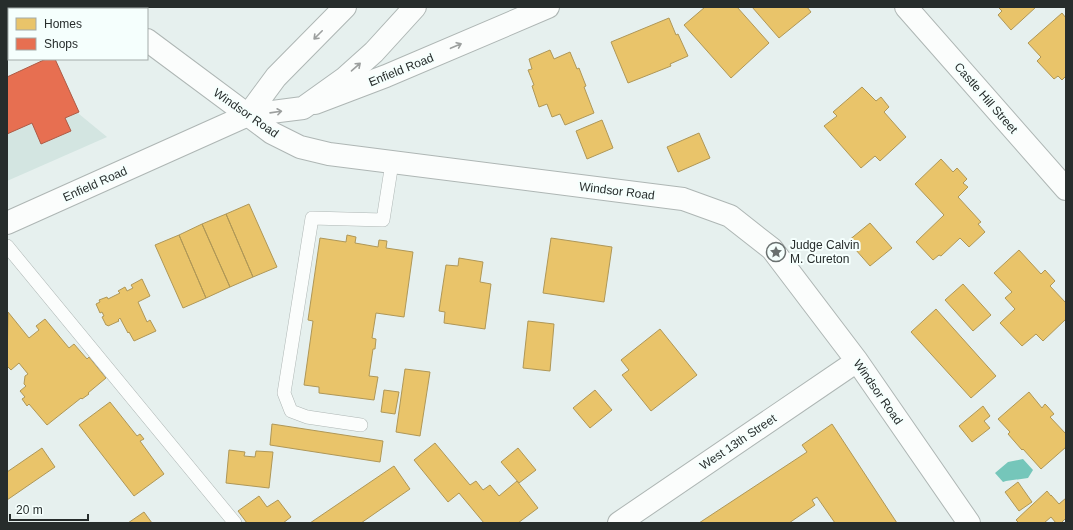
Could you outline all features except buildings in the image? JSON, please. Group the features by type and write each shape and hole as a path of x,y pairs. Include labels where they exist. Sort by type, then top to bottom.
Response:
{"street":[{"path":"248,116 276,77 345,7"},
{"path":"303,108 345,78 374,52 416,7"},
{"name":"Enfield Road","path":"7,223 248,116 303,108 386,76 548,7"},
{"name":"Castle Hill Street","path":"906,7 1066,189"},
{"name":"Windsor Road","path":"148,41 272,133 300,147 329,154 392,163 683,199 730,216 772,249 857,361 969,523"},
{"name":"West 13th Street","path":"618,523 857,361"}],"lane":[{"path":"361,425 307,417 291,410 284,393 312,218 383,220 392,163"},
{"path":"7,246 235,523"}],"shaded area":[{"path":"34,77 107,137 7,181 7,90"},
{"path":"1023,459 1033,470 1028,478 1003,482 995,473 1008,462"}],"place":[{"name":"Judge Calvin M. Cureton","path":"776,252"}]}
